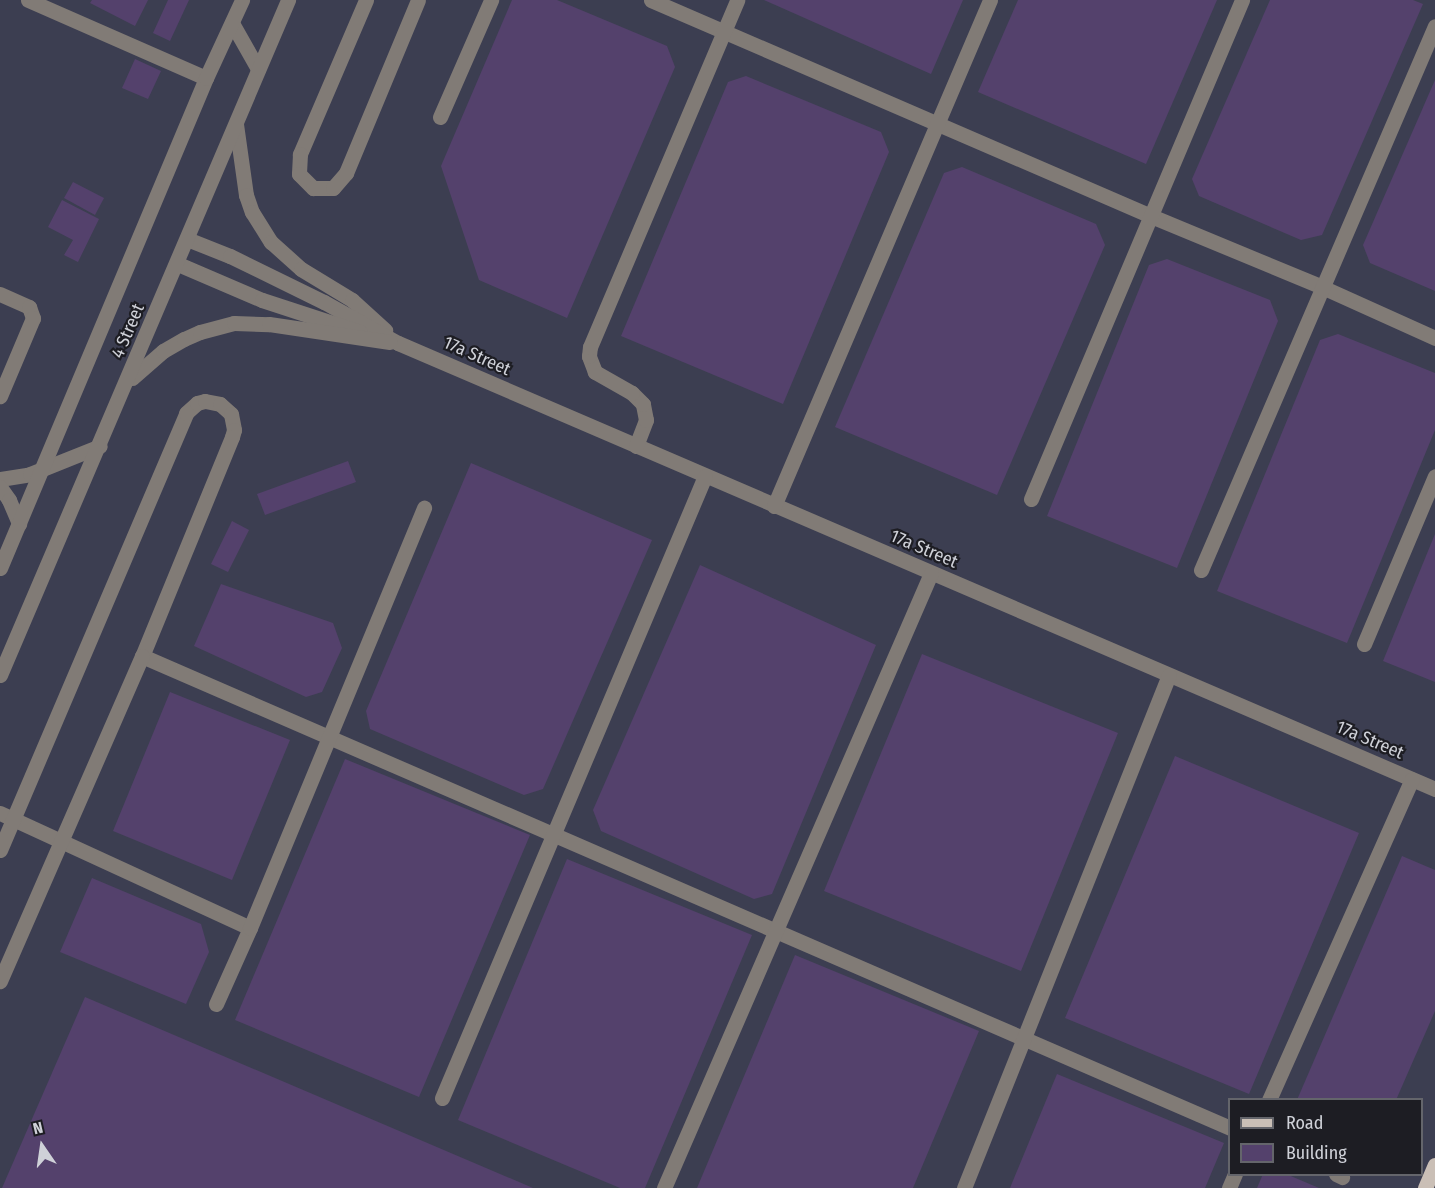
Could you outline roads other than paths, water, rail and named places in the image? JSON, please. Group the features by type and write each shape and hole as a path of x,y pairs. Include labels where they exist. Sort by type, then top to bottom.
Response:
{"main road":[{"path":"1425,1188 1435,1165"}],"street":[{"path":"28,0 206,78"},
{"path":"0,568 206,78 242,0"},
{"name":"4 Street","path":"0,675 100,446 288,0"},
{"path":"366,0 300,154 299,174 313,188 333,188 346,173 418,0"},
{"path":"440,117 491,0"},
{"path":"651,0 1150,216 1322,287 1435,338"},
{"path":"636,446 646,420 643,404 632,393 595,372 589,356 590,347 737,0"},
{"path":"774,506 990,0"},
{"path":"1031,499 1242,0"},
{"path":"232,23 258,69"},
{"path":"1201,570 1435,26"},
{"name":"17a Street","path":"236,123 246,195 256,220 271,242 301,269 352,300 398,343"},
{"name":"17a Street","path":"187,239 230,256 324,302 398,343 1435,789"},
{"name":"17a Street","path":"177,264 262,300 398,343"},
{"path":"0,294 28,307 33,318 0,396"},
{"name":"17a Street","path":"127,382 163,351 184,339 208,329 234,323 269,324 323,334 398,343"},
{"path":"0,850 7,816 186,413 197,403 205,401 220,404 231,414 234,430 232,437 142,656 0,981"},
{"path":"0,479 42,470 100,446"},
{"path":"442,1098 705,476"},
{"path":"1364,644 1435,476"},
{"path":"0,487 9,500 19,524"},
{"path":"216,1004 250,928 424,508"},
{"path":"664,1188 931,573"},
{"path":"142,656 1228,1127"},
{"path":"964,1188 1169,675"},
{"path":"1270,1098 1412,779"},
{"path":"7,816 250,928"}]}
